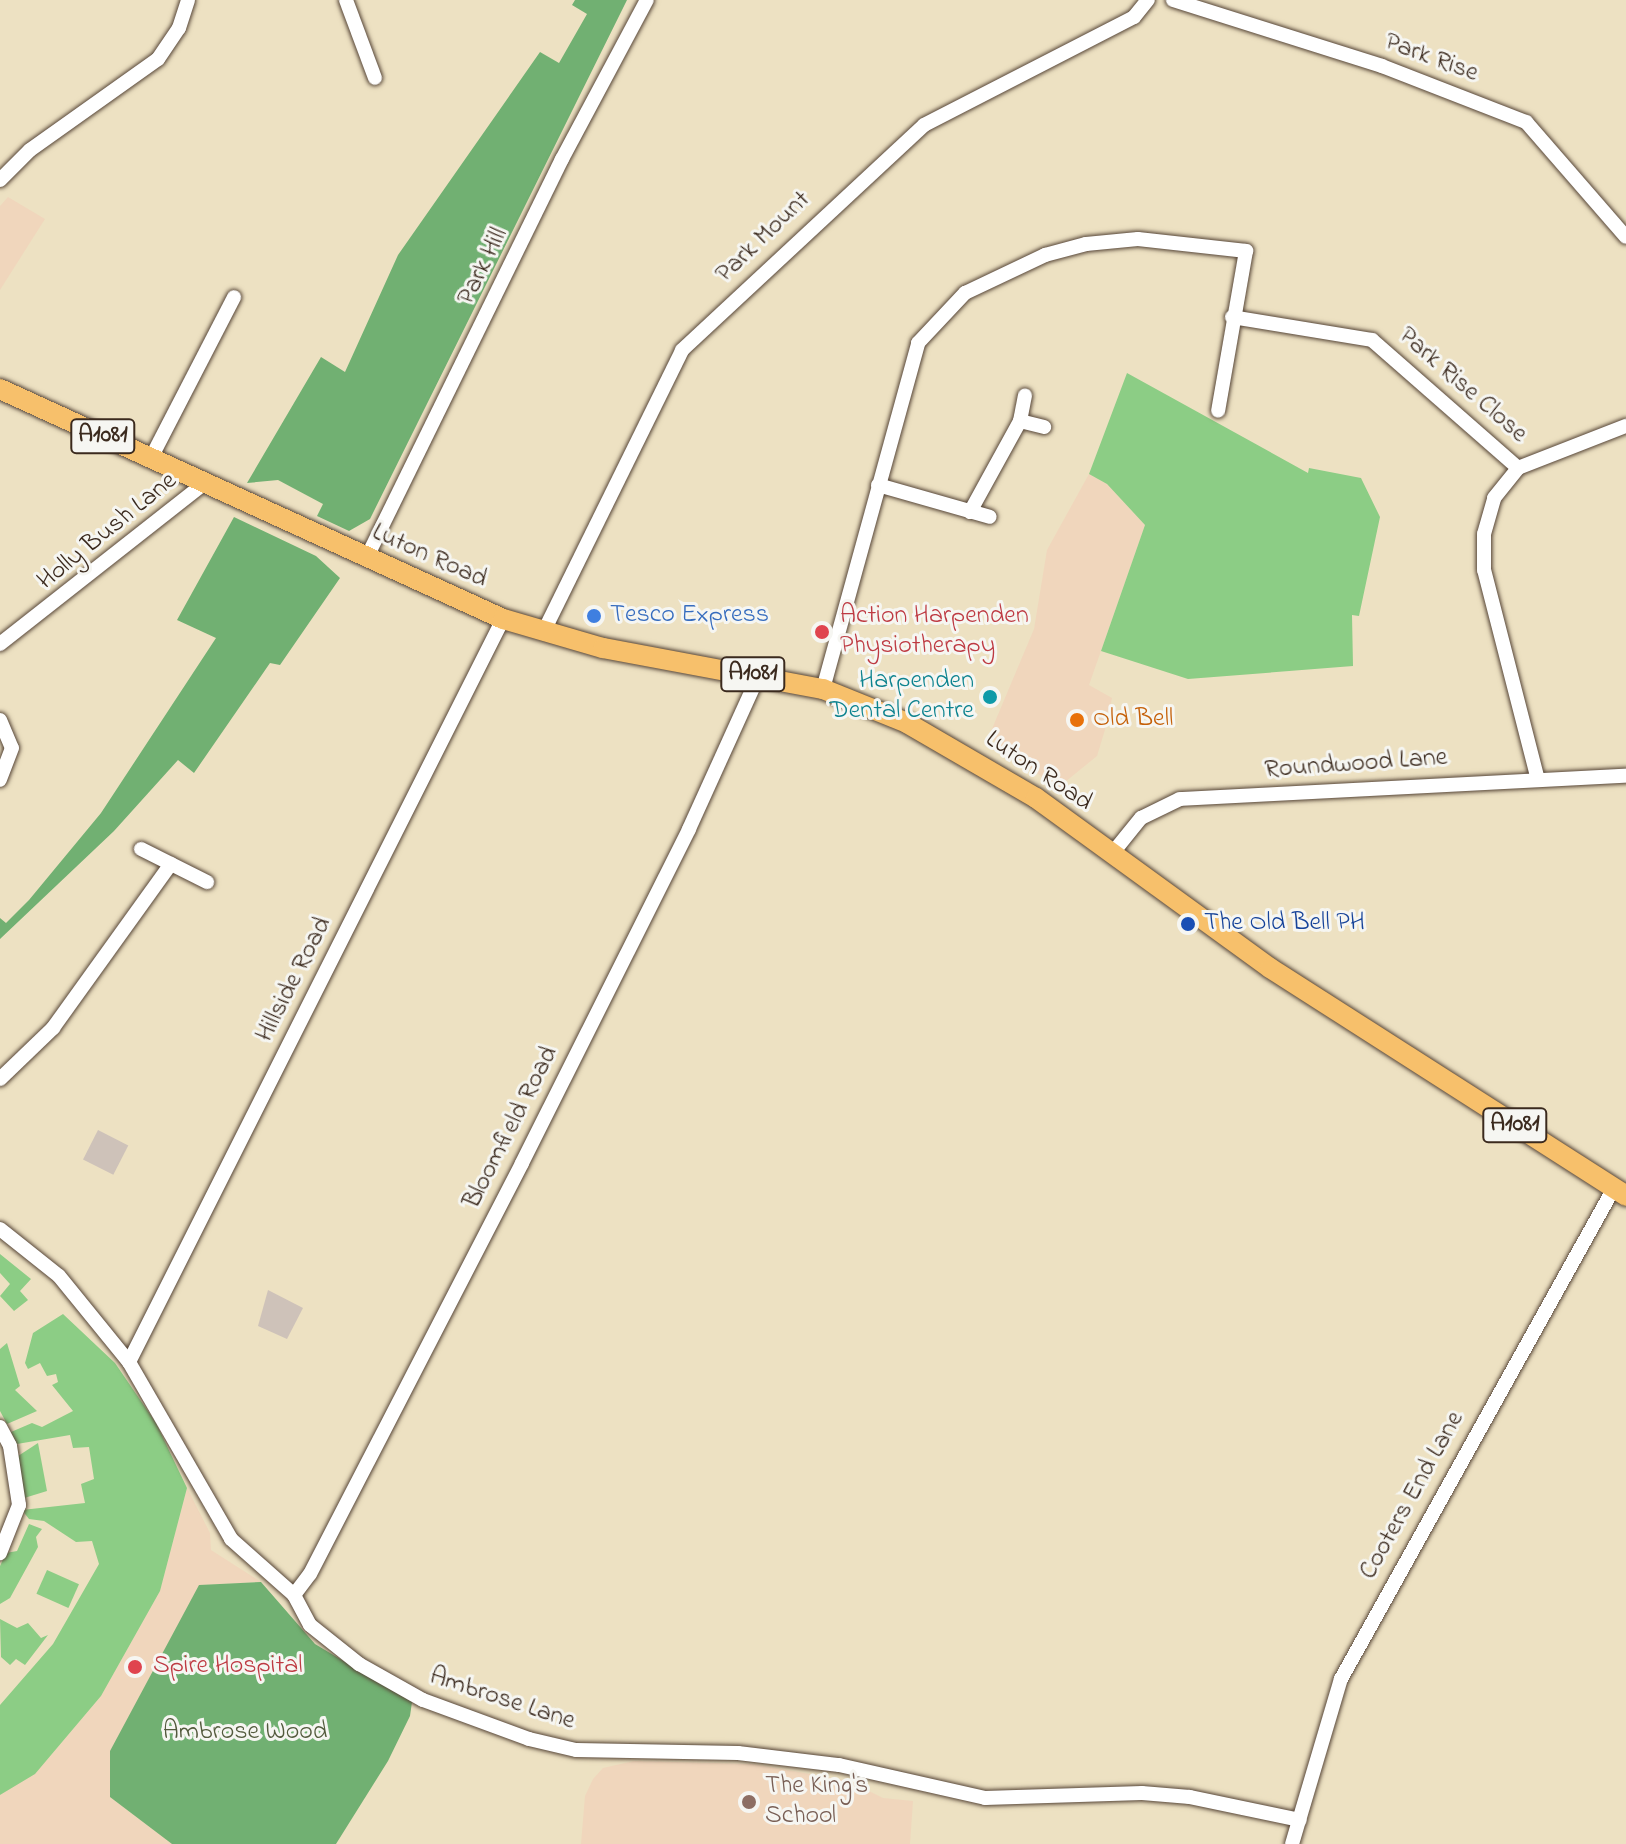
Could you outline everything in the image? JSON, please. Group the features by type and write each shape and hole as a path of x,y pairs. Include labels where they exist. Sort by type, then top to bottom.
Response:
{"main road":[{"name":"Luton Road","path":"0,389 503,619 543,633 823,689 907,723 988,768 1270,968 1620,1192"}],"street":[{"path":"0,180 30,150 158,59 179,28 188,0"},
{"path":"346,0 375,78"},
{"name":"Park Hill","path":"367,557 562,159 647,0"},
{"name":"Park Mount","path":"543,633 682,350 924,125 1134,17 1148,0"},
{"name":"Park Rise","path":"1173,0 1382,66 1526,122 1626,237"},
{"path":"823,689 918,343 950,305 993,277 1045,255 1099,243 1138,239 1246,251 1232,317 1218,411"},
{"path":"151,458 234,297"},
{"name":"Park Rise Close","path":"1232,317 1372,340 1518,468"},
{"path":"970,512 1020,421 1025,395"},
{"path":"1020,421 1044,427"},
{"path":"1538,780 1484,570 1484,534 1494,498 1518,468 1626,426"},
{"name":"Holly Bush Lane","path":"0,644 206,482"},
{"path":"878,485 990,517"},
{"name":"Hillside Road","path":"129,1362 503,619"},
{"name":"Bloomfield Road","path":"294,1595 310,1574 522,1163 695,815 759,675"},
{"path":"0,720 12,748 0,780"},
{"name":"Roundwood Lane","path":"1111,855 1141,818 1180,799 1626,776"},
{"path":"141,849 207,882"},
{"path":"0,1079 53,1028 171,864"},
{"name":"Cooters End Lane","path":"1292,1844 1341,1679 1620,1192"},
{"name":"Ambrose Lane","path":"0,1229 59,1276 129,1362 182,1449 218,1524 294,1595 310,1625 359,1664 423,1700 529,1739 576,1750 738,1753 839,1765 985,1798 1142,1793 1190,1797 1300,1820"},
{"path":"0,1427 10,1446 19,1505 0,1553"}],"shaded area":[{"path":"8,197 45,219 0,290 0,206"},
{"path":"1089,474 1107,484 1145,525 1089,685 1112,698 1107,723 1097,756 1065,782 1064,794 989,736 1034,629 1047,550"},
{"path":"98,1130 128,1145 113,1175 83,1159"},
{"path":"268,1290 303,1308 287,1339 258,1326"},
{"name":"Spire Hospital","path":"187,1488 210,1533 211,1550 261,1582 199,1585 110,1797 172,1844 0,1844 0,1795 47,1760 101,1696 160,1591"},
{"name":"The King's School","path":"634,1761 753,1764 849,1781 883,1798 913,1801 910,1844 581,1844 585,1796 593,1779 603,1768"}],"green space":[{"path":"575,0 627,0 370,519 349,531 317,516 323,504 278,480 247,483 321,357 345,372 398,255 540,52 559,63 587,14 572,5"},
{"path":"1127,373 1308,473 1309,468 1361,478 1380,517 1359,616 1352,615 1353,666 1188,679 1101,651 1145,525 1107,484 1089,474"},
{"path":"234,517 316,556 340,578 280,665 270,663 194,773 178,760 114,831 0,939 0,918 6,923 29,900 101,813 216,638 177,620"},
{"path":"0,1254 31,1279 20,1291 28,1300 14,1311 0,1296 10,1284 0,1273"},
{"path":"63,1314 115,1363 156,1423 187,1488 160,1591 101,1696 35,1774 0,1795 0,1705 53,1644 99,1564 92,1541 76,1542 44,1521 29,1519 22,1510 85,1503 81,1484 94,1479 89,1447 73,1448 70,1435 17,1444 11,1432 32,1423 42,1427 73,1411 52,1385 58,1382 56,1374 47,1376 40,1363 28,1369 25,1363 33,1333"},
{"path":"7,1343 20,1386 15,1390 37,1411 7,1424 0,1411 0,1349"},
{"path":"38,1443 47,1491 21,1499 15,1458"},
{"path":"29,1524 42,1529 36,1537 38,1547 10,1598 0,1604 0,1566 6,1553 17,1551"},
{"path":"47,1570 79,1584 68,1608 36,1594"},
{"name":"Ambrose Wood","path":"261,1582 315,1644 412,1702 410,1716 388,1761 336,1844 172,1844 110,1797 110,1751 199,1585"},
{"path":"0,1619 17,1628 28,1623 41,1638 48,1635 25,1665 16,1659 10,1665 1,1657"}],"place":[{"name":"Tesco Express","path":"594,616"},
{"name":"Action Harpenden Physiotherapy","path":"822,632"},
{"name":"Harpenden Dental Centre","path":"990,697"},
{"name":"Old Bell","path":"1077,720"},
{"name":"The Old Bell PH","path":"1188,924"},
{"name":"Spire Hospital","path":"135,1667"},
{"name":"The King's School","path":"749,1802"}]}
